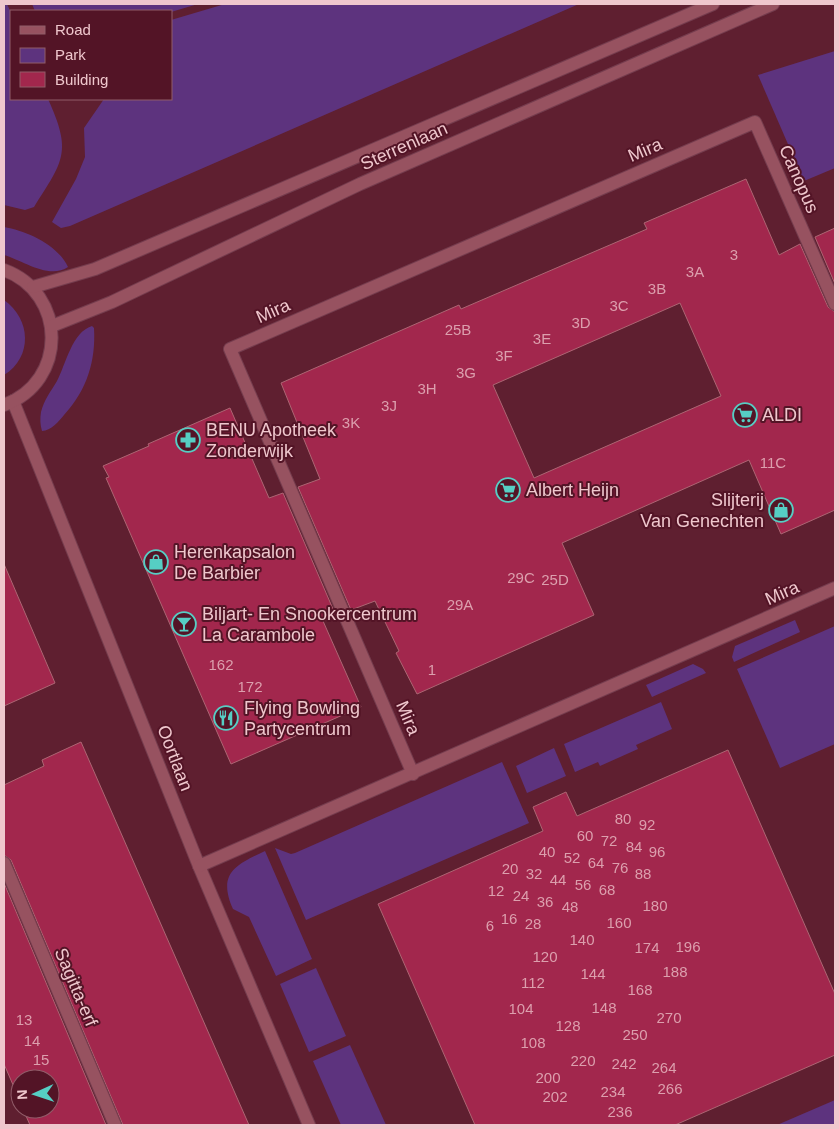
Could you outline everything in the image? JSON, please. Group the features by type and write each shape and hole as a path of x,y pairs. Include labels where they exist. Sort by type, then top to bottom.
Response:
{"street":[{"name":"Sterrenlaan","path":"32,288 95,269 713,4"},
{"name":"Sterrenlaan","path":"52,326 112,302 360,184 773,4"},
{"name":"Canopus","path":"755,122 835,304"},
{"name":"Mira","path":"413,774 230,349 755,122"},
{"path":"4,270 15,274 32,288 45,306 52,326 52,349 45,370 32,388 9,403"},
{"name":"Oortlaan","path":"9,403 199,866 309,1125"},
{"name":"Mira","path":"199,866 835,588"},
{"name":"Sagitta-erf","path":"4,863 115,1125"}],"green space":[{"path":"4,4 7,4 10,11 10,100 48,100 56,117 62,144 58,166 34,207 25,210 4,205"},
{"path":"32,4 198,4 172,12 172,10 35,10"},
{"path":"225,4 579,4 70,226 61,228 52,222 76,179 85,157 84,128 103,100 172,100 172,20"},
{"path":"835,51 835,168 804,181 758,75"},
{"path":"4,227 41,240 57,252 68,267 53,271 44,270 4,255"},
{"path":"4,300 19,317 24,327 25,338 20,358 4,375"},
{"path":"92,326 94,328 94,340 91,363 79,396 52,428 42,431 42,408 57,381 70,349 79,335 85,329"},
{"path":"795,620 800,632 734,662 732,657 735,646"},
{"path":"835,626 835,744 780,768 737,669"},
{"path":"693,664 703,669 706,673 652,697 646,685"},
{"path":"661,702 672,729 636,745 638,749 600,766 598,762 575,772 564,744"},
{"path":"554,748 566,776 527,793 516,766"},
{"path":"502,762 529,823 306,920 275,848 291,854 295,853"},
{"path":"265,851 312,959 276,976 249,917 233,909 227,887 228,879 238,866"},
{"path":"316,968 346,1036 309,1052 280,984"},
{"path":"350,1045 386,1125 341,1125 313,1061"},
{"path":"835,1100 835,1125 777,1125"}],"building":[{"path":"746,179 779,255 800,244 828,307 835,312 835,510 781,534 749,460 562,543 594,615 417,694 396,653 399,651 375,601 351,610 298,487 320,479 281,383 459,305 461,309 647,229 644,223","holes":["680,303 721,396 534,478 493,385"]},
{"path":"835,228 835,284 815,237"},
{"path":"230,408 269,498 283,493 336,616 323,621 361,707 231,764 106,478 109,477 103,466"},
{"path":"4,564 55,683 4,706"},
{"path":"81,742 249,1125 123,1125 11,860 4,855 4,785 44,766 42,760"},
{"path":"728,750 835,994 835,1055 675,1125 475,1125 378,904 543,831 533,807 566,792 577,816"},
{"path":"4,883 106,1125 30,1125 27,1119 60,1119 60,1069 10,1069 10,1078 4,1064"}],"place":[{"name":"ALDI","path":"745,415"},
{"name":"BENU Apotheek Zonderwijk","path":"188,440"},
{"name":"Albert Heijn","path":"508,490"},
{"name":"Slijterij Van Genechten","path":"781,510"},
{"name":"Herenkapsalon De Barbier","path":"156,562"},
{"name":"Biljart- En Snookercentrum La Carambole","path":"184,624"},
{"name":"Flying Bowling Partycentrum","path":"226,718"}]}
